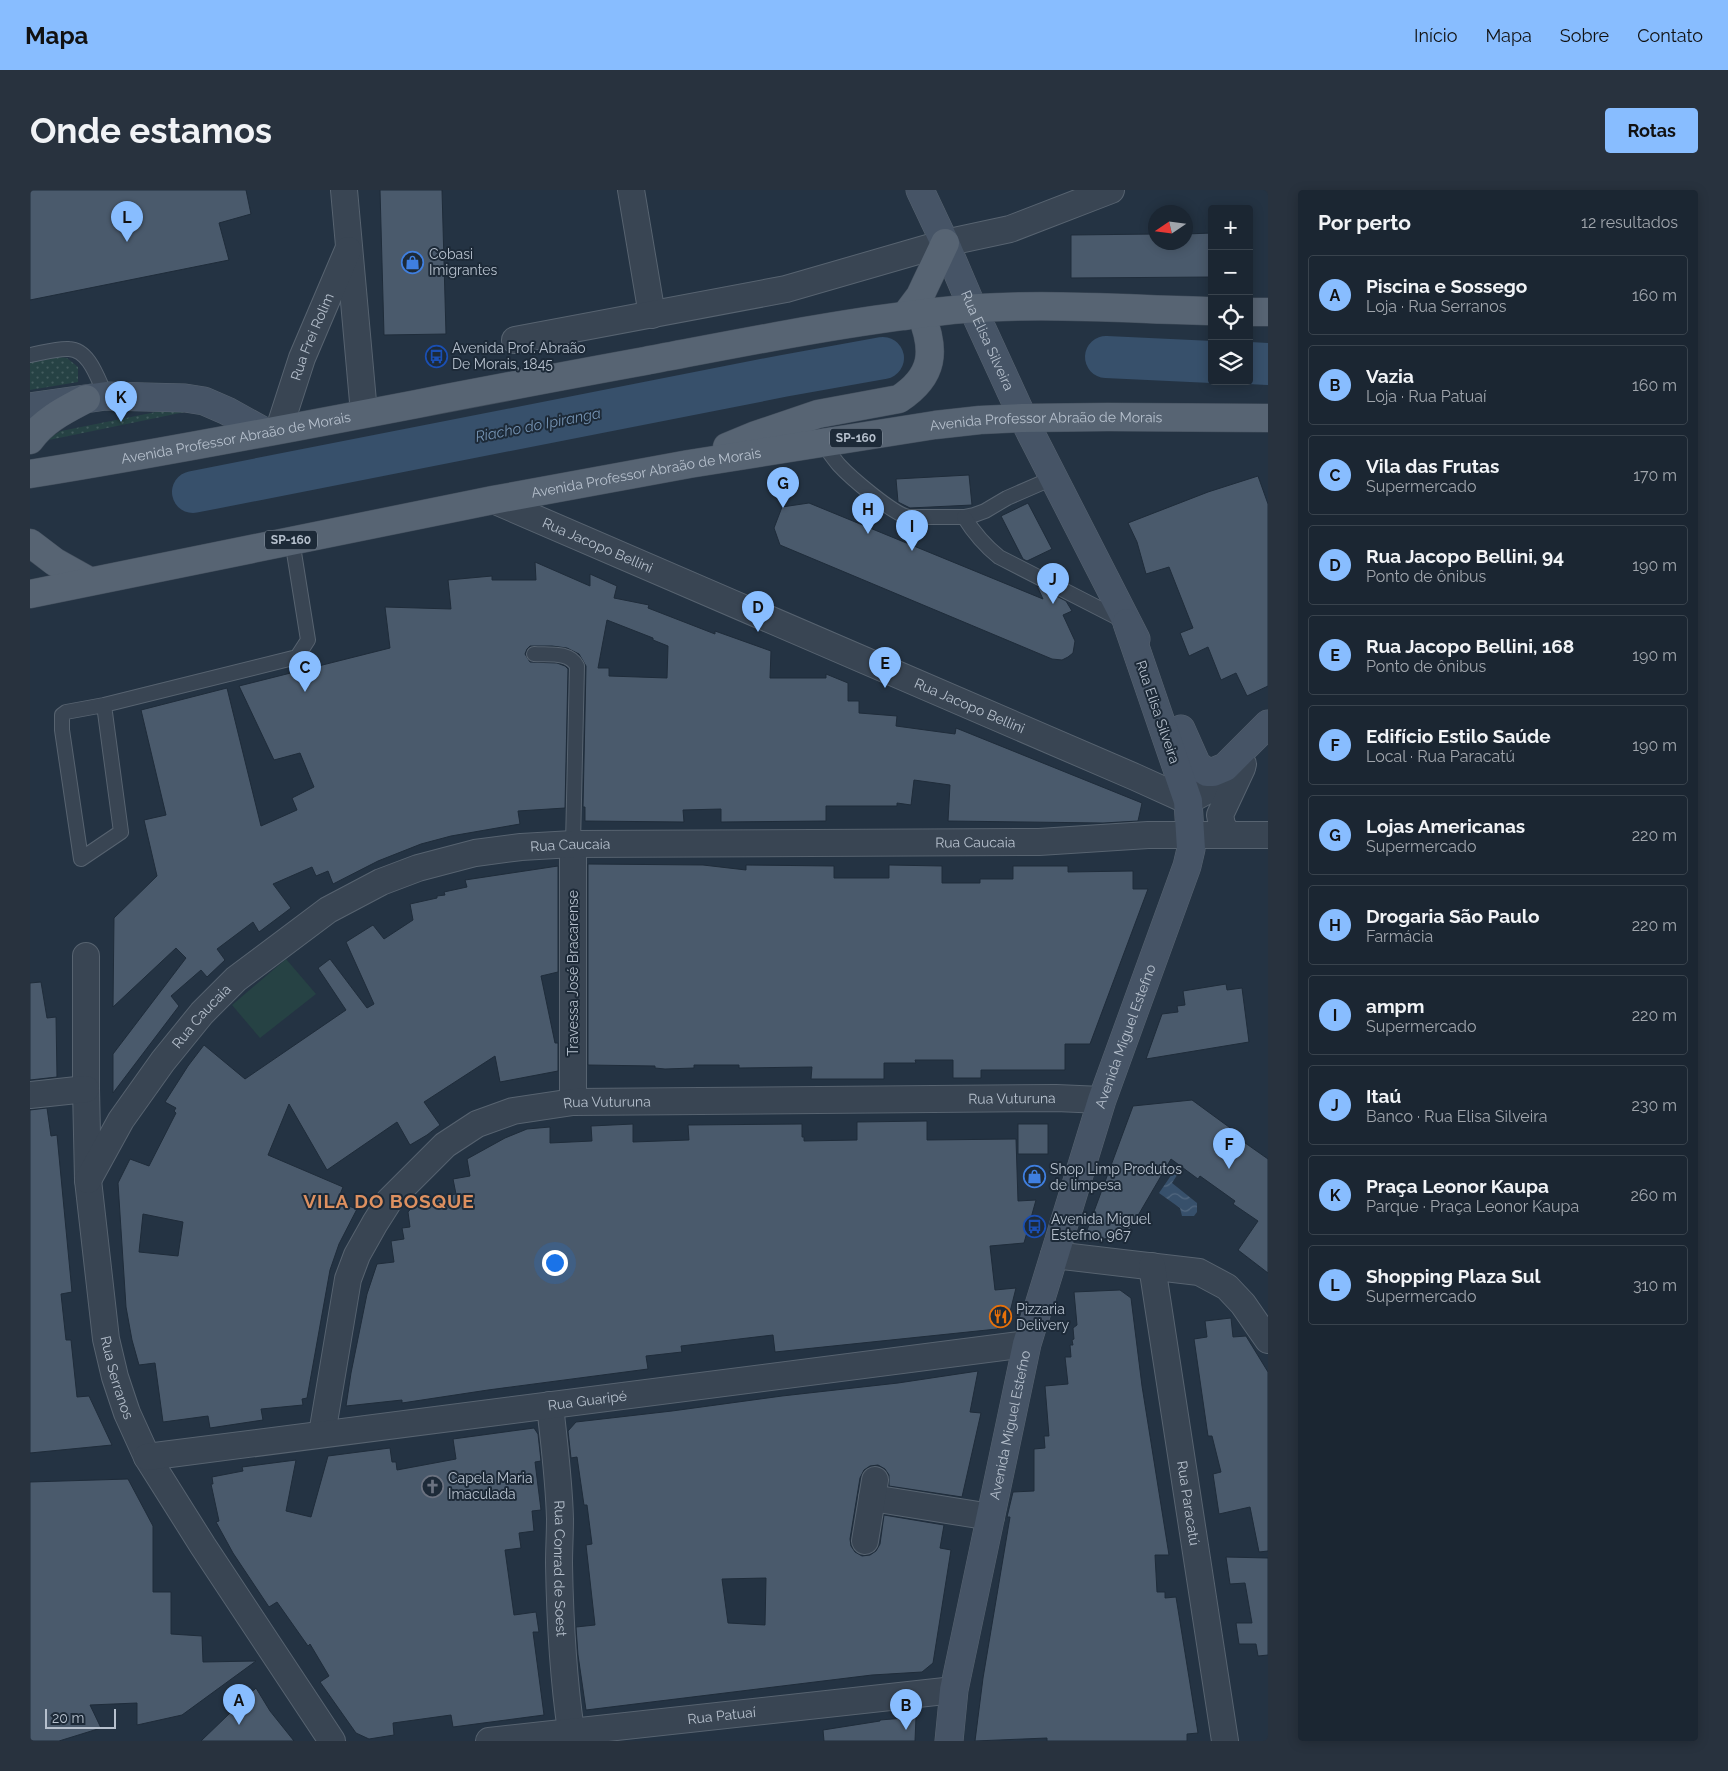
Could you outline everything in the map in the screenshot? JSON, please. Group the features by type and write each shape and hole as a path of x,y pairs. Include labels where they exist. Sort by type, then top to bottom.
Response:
{"main road":[{"path":"689,464 756,435 818,414 904,396 923,377 929,363 929,334 913,315 945,243"},
{"name":"Avenida Professor Abraão de Morais","path":"30,474 152,454 778,336 913,315 973,309 1031,307 1208,311"},
{"path":"1253,312 1268,312"},
{"path":"30,440 36,432 57,414 96,398"},
{"name":"Avenida Professor Abraão de Morais","path":"30,594 493,500 689,464 944,424 1023,418 1268,418"},
{"path":"30,543 55,562 90,581"}],"street":[{"name":"Rua Frei Rolim","path":"344,190 364,414"},
{"path":"631,190 652,315"},
{"name":"Rua Elisa Silveira","path":"920,190 1023,418 1157,678 1198,765 1207,772 1213,772 1226,767 1267,726"},
{"path":"515,340 786,289 945,243 1010,229 1111,190"},
{"name":"Rua Frei Rolim","path":"272,431 349,247"},
{"path":"30,407 96,398 185,398 204,402 272,431"},
{"name":"Rua Jacopo Bellini","path":"493,500 1188,801"},
{"name":"Rua Elisa Silveira","path":"1127,623 1188,801"},
{"path":"1228,835 1222,825 1220,815 1229,793 1267,726"},
{"path":"1188,801 1210,789 1246,762"},
{"name":"Avenida Miguel Estefno","path":"949,1741 954,1690 1027,1344 1102,1100 1187,866 1191,849 1188,801"},
{"name":"Rua Caucaia","path":"88,1180 121,1120 163,1061 202,1013 236,979 328,910 381,882 418,868 475,853 521,847 573,844 1039,842 1148,835 1268,835"},
{"name":"Travessa José Bracarense","path":"573,844 573,1102"},
{"name":"Rua Serranos","path":"86,956 88,1180 106,1339 127,1413 147,1457 203,1546 332,1741"},
{"path":"30,1095 86,1089"},
{"name":"Rua Vuturuna","path":"322,1434 348,1279 357,1255 390,1200 445,1145 477,1124 514,1111 573,1102 1056,1098 1102,1100"},
{"path":"1054,1255 1199,1272 1227,1287 1243,1304 1268,1340"},
{"name":"Rua Paracatú","path":"1152,1266 1225,1741"},
{"name":"Rua Guaripé","path":"147,1457 1027,1344"},
{"name":"Rua Conrad de Soest","path":"550,1405 560,1520 561,1631 571,1731"},
{"path":"865,1541 874,1489 991,1517"},
{"name":"Rua Patuaí","path":"489,1741 954,1690"}],"lane":[{"path":"30,355 70,348 83,354 89,361 96,398"},
{"path":"822,443 847,473 890,508 908,517 964,516 985,511 1007,498 1053,478"},
{"path":"964,516 984,545 999,557 1127,623"},
{"path":"104,705 121,832 82,859 62,730 62,715 73,710 104,705 297,658 308,640 292,540"},
{"path":"534,654 562,655 571,658 576,666 573,844"}],"green space":[{"path":"67,358 78,367 78,382 30,390 30,360"},
{"path":"156,412 185,412 44,441 61,431"},
{"path":"286,959 316,994 260,1038 232,1005"}],"water":[{"path":"1197,1144 1172,1183 1197,1203 1197,1212 1194,1216 1182,1216 1180,1208 1159,1193 1183,1158"}],"building":[{"path":"30,190 246,190 251,214 219,223 229,260 30,300"},
{"name":"Cobasi Imigrantes","path":"380,190 442,190 446,334 384,335"},
{"path":"1208,233 1208,277 1071,278 1071,235 1148,234 1148,250 1193,250 1193,234"},
{"path":"969,475 972,505 910,508 898,502 896,479"},
{"path":"1258,476 1268,504 1268,686 1247,696 1236,673 1221,680 1208,647 1189,656 1180,633 1193,628 1169,567 1146,574 1137,542 1128,523 1208,492"},
{"path":"809,503 1043,599 1037,586 1066,601 1072,611 1063,615 1075,641 1073,653 1062,660 1052,659 780,545 774,528 782,507"},
{"path":"1028,503 1052,549 1027,561 1023,559 1001,516"},
{"path":"535,562 590,586 590,574 617,586 614,598 649,605 648,608 715,634 715,631 771,651 770,678 826,678 826,674 848,683 848,701 859,701 859,713 897,716 896,726 955,734 956,728 1142,803 1138,821 1103,823 948,821 950,785 914,780 911,805 897,803 897,806 826,806 826,821 721,822 721,809 683,810 684,822 585,821 585,807 583,807 586,666 579,654 567,648 530,646 525,654 530,662 557,663 568,669 565,808 518,811 520,824 451,836 421,844 378,861 333,884 328,871 316,876 312,867 273,884 291,908 259,932 253,922 217,949 225,960 207,977 201,970 171,996 179,1006 113,1093 113,1054 186,958 176,948 113,1007 114,918 157,876 144,820 166,815 141,710 227,688 261,826 297,810 292,798 314,787 300,753 274,760 239,686 390,648 385,607 451,609 448,580 492,576 492,580 536,580","holes":["607,620 653,638 653,640 668,646 667,678 609,676 609,668 598,668"]},
{"path":"588,864 703,865 746,870 746,865 834,866 834,878 889,878 889,865 942,866 942,883 980,883 980,879 1013,879 1013,866 1068,866 1068,872 1133,871 1133,889 1148,889 1090,1044 1065,1044 1065,1070 981,1070 981,1078 953,1078 953,1060 915,1060 916,1063 884,1063 884,1079 811,1079 812,1067 739,1068 739,1065 694,1065 694,1068 665,1069 655,1068 655,1066 588,1065"},
{"path":"558,866 558,972 541,976 555,1043 558,1043 558,1071 500,1082 495,1056 424,1102 440,1125 427,1135 410,1145 397,1122 327,1170 289,1104 268,1155 343,1187 337,1202 357,1209 339,1244 330,1270 307,1398 302,1399 303,1405 261,1409 263,1420 210,1428 208,1416 163,1422 155,1363 139,1365 126,1307 118,1183 130,1159 149,1166 176,1113 174,1111 176,1108 165,1102 204,1045 245,1079 346,1010 318,968 330,959 367,1008 374,1004 346,942 373,925 384,939 413,920 410,904 437,898 437,896 445,895 444,892 467,887 465,880","holes":["143,1214 183,1222 178,1256 139,1252"]},
{"path":"41,982 47,1018 56,1017 57,1077 30,1080 30,983"},
{"path":"1226,984 1227,990 1242,988 1249,1042 1146,1059 1162,1014 1178,1012 1177,1006 1185,1005 1183,991"},
{"path":"1192,1100 1233,1130 1231,1133 1268,1159 1268,1273 1238,1250 1258,1221 1233,1204 1235,1201 1200,1176 1198,1179 1171,1159 1126,1236 1096,1240 1086,1233 1133,1106"},
{"path":"47,1108 51,1136 57,1135 72,1292 61,1294 66,1340 71,1340 77,1397 89,1396 112,1445 30,1453 30,1110"},
{"path":"927,1121 927,1140 1016,1139 1018,1201 1036,1200 1024,1243 990,1246 995,1290 1016,1288 1008,1320 997,1329 775,1352 773,1335 739,1339 681,1346 682,1352 646,1356 648,1369 402,1403 402,1400 346,1406 367,1294 377,1264 394,1262 391,1241 404,1239 402,1228 410,1227 408,1212 417,1202 456,1194 453,1179 470,1176 467,1159 505,1138 527,1129 550,1127 550,1143 592,1141 591,1126 633,1124 633,1142 689,1140 688,1125 802,1124 802,1137 804,1137 804,1141 857,1140 857,1122"},
{"path":"1018,1124 1048,1124 1048,1154 1018,1154"},
{"path":"1120,1290 1131,1298 1142,1386 1169,1555 1155,1555 1157,1592 1165,1592 1165,1598 1176,1597 1198,1733 1187,1734 1187,1741 1047,1741 1047,1738 975,1741 983,1678 1010,1517 1007,1517 1013,1492 1034,1491 1034,1449 1045,1448 1044,1436 1049,1436 1045,1386 1068,1384 1065,1357 1071,1357 1070,1345 1073,1345 1073,1328 1077,1325 1074,1292"},
{"path":"1231,1318 1233,1337 1246,1336 1268,1372 1268,1551 1259,1552 1250,1507 1219,1514 1213,1474 1221,1472 1212,1436 1208,1436 1194,1339 1207,1337 1205,1321"},
{"path":"978,1371 970,1412 981,1413 962,1497 889,1486 889,1475 885,1469 878,1465 870,1466 864,1470 860,1478 850,1539 851,1546 855,1552 862,1556 870,1555 876,1551 880,1544 884,1515 944,1525 940,1548 951,1550 933,1663 922,1672 872,1675 586,1710 576,1627 595,1625 586,1545 592,1544 587,1505 584,1505 577,1457 571,1458 568,1431 576,1422 898,1383","holes":["766,1578 765,1625 728,1623 722,1579"]},
{"path":"534,1428 538,1434 541,1461 535,1462 541,1510 532,1511 534,1531 519,1533 521,1548 505,1550 514,1615 536,1612 539,1632 533,1632 544,1715 453,1727 451,1715 393,1723 394,1735 369,1739 356,1733 320,1682 329,1676 310,1644 308,1646 277,1602 269,1607 233,1553 216,1522 219,1521 211,1484 213,1484 212,1477 243,1471 242,1467 296,1460 286,1511 311,1517 328,1456 390,1448 392,1462 396,1462 397,1470 456,1459 453,1439"},
{"path":"128,1479 153,1526 153,1592 171,1592 171,1634 202,1636 203,1662 256,1661 182,1715 137,1725 137,1703 90,1705 101,1728 59,1741 30,1741 30,1482"},
{"path":"1226,1557 1268,1558 1268,1655 1258,1656 1256,1644 1239,1644 1236,1623 1252,1623 1245,1583 1230,1584"},
{"path":"256,1688 270,1711 294,1741 201,1741"},
{"path":"916,1717 915,1741 824,1741 823,1730 880,1720"}],"waterway":[{"name":"Riacho do Ipiranga","path":"1106,357 1208,362"},
{"name":"Riacho do Ipiranga","path":"193,492 883,358"},
{"name":"Riacho do Ipiranga","path":"1253,363 1268,364"}],"place":[{"name":"Shopping Plaza Sul","path":"127,242"},
{"name":"Cobasi Imigrantes","path":"413,262"},
{"name":"Avenida Prof. Abraão De Morais, 1845","path":"436,356"},
{"name":"Praça Leonor Kaupa","path":"121,422"},
{"name":"Lojas Americanas","path":"783,508"},
{"name":"Drogaria São Paulo","path":"868,534"},
{"name":"ampm","path":"912,551"},
{"name":"Itaú","path":"1053,604"},
{"name":"Rua Jacopo Bellini, 94","path":"758,632"},
{"name":"Rua Jacopo Bellini, 168","path":"885,688"},
{"name":"Vila das Frutas","path":"305,692"},
{"name":"Edifício Estilo Saúde","path":"1229,1169"},
{"name":"Shop Limp Produtos de limpesa","path":"1034,1177"},
{"name":"Avenida Miguel Estefno, 967","path":"1035,1227"},
{"name":"Pizzaria Delivery","path":"1000,1317"},
{"name":"Capela Maria Imaculada","path":"432,1486"},
{"name":"Piscina e Sossego","path":"239,1725"},
{"name":"Vazia","path":"906,1730"}],"district":[{"name":"VILA DO BOSQUE","path":"389,1201"}]}
